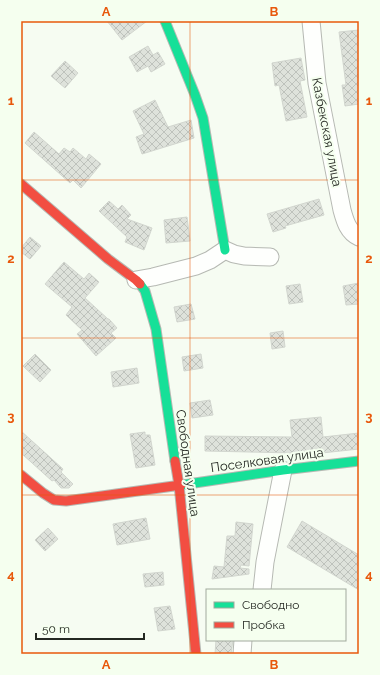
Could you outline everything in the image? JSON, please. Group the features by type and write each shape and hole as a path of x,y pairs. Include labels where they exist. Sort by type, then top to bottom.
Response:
{"street":[{"path":"165,21 203,118 225,250"},
{"name":"Казбекская улица","path":"311,21 317,82 342,210 347,226 359,237"},
{"path":"21,184 108,259 136,280 196,266 210,260 225,250"},
{"path":"225,250 244,256 270,257"},
{"name":"Свободная улица","path":"136,280 145,291 156,329 180,485 196,654"},
{"name":"Поселковая улица","path":"21,474 43,493 54,500 66,501 283,470 359,461"},
{"path":"262,589 265,562 283,470"},
{"path":"242,654 243,641"}],"building":[{"path":"107,21 147,21 122,40"},
{"path":"359,30 359,104 345,106 342,85 346,85 339,32"},
{"path":"148,46 153,55 158,52 165,64 151,72 148,66 137,72 129,57"},
{"path":"301,58 305,80 300,81 307,117 286,121 279,85 275,86 272,63"},
{"path":"65,61 78,73 65,88 51,76"},
{"path":"155,100 168,127 191,120 194,138 142,154 136,137 144,134 133,111"},
{"path":"34,132 59,154 64,148 70,152 73,148 86,159 89,154 101,164 81,188 73,180 70,183 25,143"},
{"path":"319,199 324,215 285,226 286,228 273,232 267,214"},
{"path":"109,201 118,209 122,205 131,215 127,219 152,228 144,250 125,242 127,237 99,211"},
{"path":"187,217 190,241 166,243 164,220"},
{"path":"30,237 41,246 30,259 21,252 21,248"},
{"path":"64,262 84,279 89,273 99,282 85,298 117,328 111,333 116,338 96,356 77,334 82,330 66,315 72,307 45,284"},
{"path":"359,283 359,304 346,305 343,286"},
{"path":"300,284 303,302 289,304 286,286"},
{"path":"191,304 195,319 177,322 174,307"},
{"path":"283,331 285,347 272,349 270,333"},
{"path":"35,354 51,370 40,382 23,366"},
{"path":"201,354 203,368 184,371 182,357"},
{"path":"137,368 139,383 113,387 111,372"},
{"path":"210,400 213,415 192,418 190,403"},
{"path":"321,417 323,437 359,433 359,449 294,456 293,453 205,451 205,436 292,437 290,420"},
{"path":"21,431 63,469 61,472 73,484 69,488 61,488 54,480 52,481 21,453"},
{"path":"145,432 145,435 150,435 155,465 136,468 130,434"},
{"path":"146,518 150,539 117,545 113,524"},
{"path":"302,521 359,555 359,590 287,547"},
{"path":"236,522 253,524 249,566 241,565 240,568 249,569 249,574 212,579 214,566 224,567 227,536 235,536"},
{"path":"48,528 58,539 45,551 35,540"},
{"path":"163,572 164,585 145,587 143,574"},
{"path":"170,606 175,629 158,631 154,608"},
{"path":"216,641 233,641 231,654 215,654"}],"traffic: fast":[{"path":"165,21 203,118 225,250"},
{"path":"140,284 145,291 156,329 175,461"},
{"path":"181,485 283,470 359,461"}],"traffic: jam":[{"path":"21,184 108,259 140,284"},
{"path":"175,461 179,485 196,654"},
{"path":"21,475 54,500 66,501 181,485"}]}
